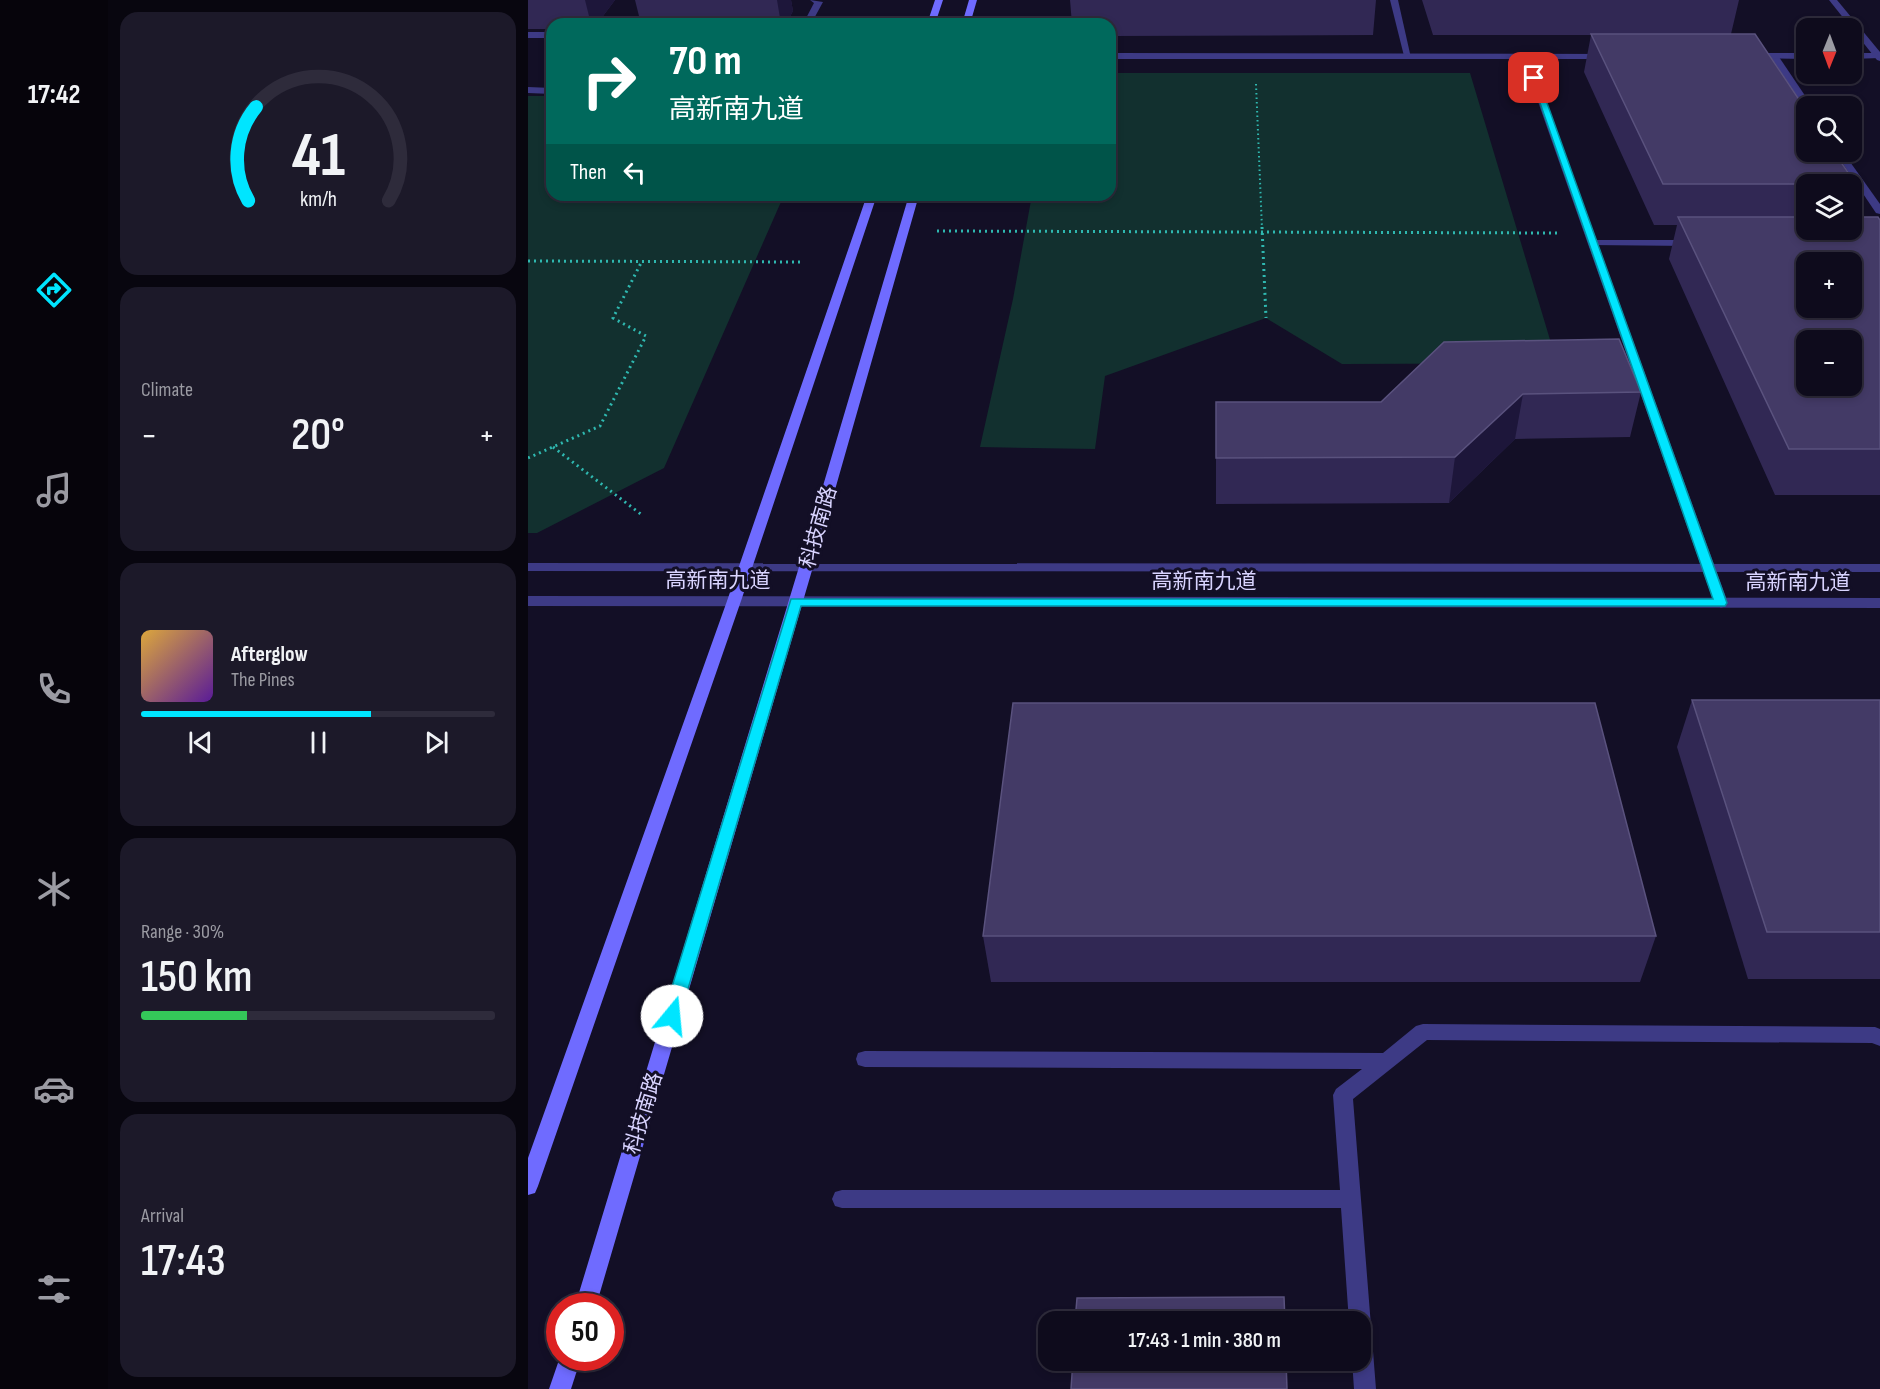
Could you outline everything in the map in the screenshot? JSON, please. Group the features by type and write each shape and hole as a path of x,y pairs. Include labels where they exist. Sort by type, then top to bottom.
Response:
{"main road":[{"path":"933,18 939,0"},
{"path":"968,18 974,0"},
{"path":"528,1186 734,602 870,201"},
{"name":"科技南路","path":"589,1293 796,602 913,201"},
{"path":"560,1389 566,1371"}],"street":[{"path":"810,18 819,2 814,0"},
{"path":"1394,0 1408,56"},
{"path":"1833,0 1879,57"},
{"path":"528,35 546,35"},
{"path":"1116,56 1620,56"},
{"path":"1526,56 1721,603"},
{"path":"1738,56 1796,56"},
{"path":"1774,56 1801,96"},
{"path":"1862,56 1879,57"},
{"path":"528,90 546,91"},
{"path":"1846,162 1880,211"},
{"path":"1591,238 1700,243"},
{"name":"高新南九道","path":"528,567 1880,568"},
{"name":"高新南九道","path":"528,601 1880,603"},
{"path":"1359,1311 1343,1095 1423,1032 1875,1035 1880,1038"},
{"path":"865,1059 1388,1061"},
{"path":"842,1198 1351,1199"},
{"path":"1364,1371 1365,1389"}],"path":[{"path":"1254,56 1266,318"},
{"path":"903,231 1262,232 1591,238"},
{"path":"528,261 802,262"},
{"path":"528,458 600,426 646,336 613,318 642,261"},
{"path":"553,447 642,515"}],"green space":[{"path":"1116,73 1470,73 1557,363 1342,364 1266,318 1105,376 1095,449 980,447 1013,299 1031,201 1116,201"},
{"path":"528,96 546,96 546,201 781,201 664,468 537,533 528,533"}],"building":[{"path":"1591,34 1755,34 1797,96 1796,162 1841,162 1849,174 1796,174 1796,184 1663,184"},
{"path":"1678,217 1796,217 1796,240 1862,240 1862,217 1878,217 1880,220 1880,449 1789,449"},
{"path":"1619,339 1641,392 1523,394 1455,457 1216,458 1216,402 1381,402 1444,342"},
{"path":"1692,700 1880,700 1880,932 1767,932"},
{"path":"1013,703 1595,703 1656,936 983,936"},
{"path":"1284,1297 1285,1311 1076,1311 1077,1298"},
{"path":"1072,1371 1286,1371 1287,1389 1071,1389"}],"route":[{"path":"672,1016 796,602 1721,603 1534,78"}]}
